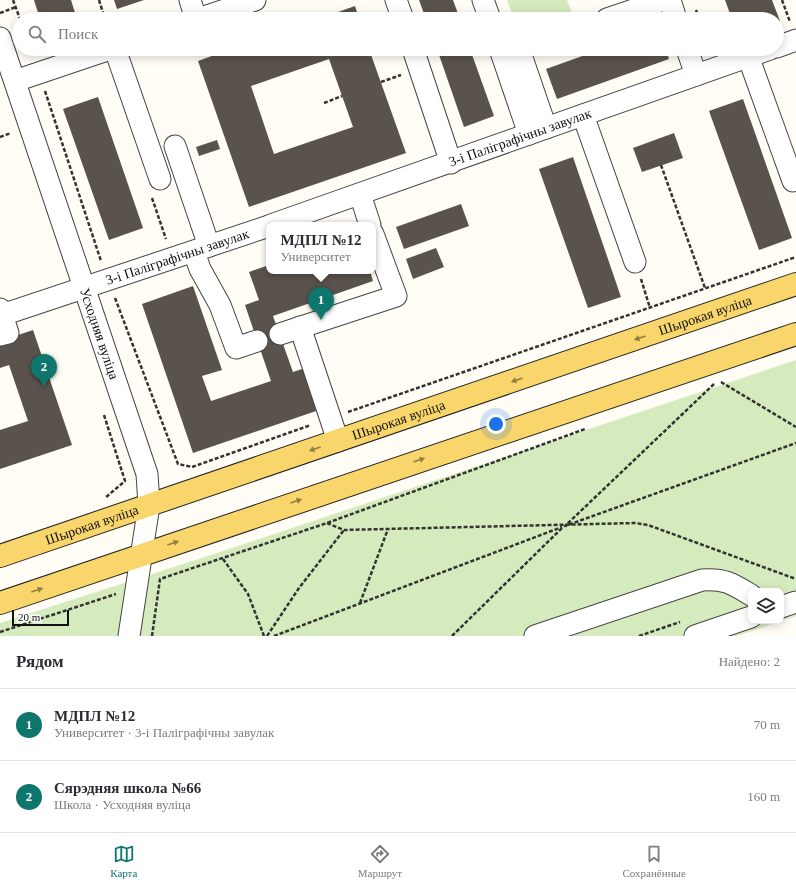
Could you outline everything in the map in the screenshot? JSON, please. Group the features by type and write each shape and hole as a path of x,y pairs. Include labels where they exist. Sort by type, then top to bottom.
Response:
{"main road":[{"name":"Шырокая вуліца","path":"0,556 796,284"},
{"path":"0,603 796,334"}],"street":[{"path":"190,0 194,12"},
{"path":"218,12 254,0"},
{"path":"396,0 400,12"},
{"path":"483,0 487,12"},
{"path":"628,12 663,0"},
{"path":"670,0 674,12"},
{"path":"784,41 794,34"},
{"name":"Усходняя вуліца","path":"0,38 147,474 149,505 130,636"},
{"path":"15,81 89,56"},
{"path":"117,56 160,179"},
{"path":"415,56 451,163"},
{"path":"503,56 538,131"},
{"path":"521,56 538,131"},
{"path":"689,56 696,75"},
{"path":"748,56 793,181"},
{"name":"3-і Паліграфічны завулак","path":"279,222 451,163 748,56"},
{"path":"583,115 635,262"},
{"path":"175,146 202,249 200,269 220,304 236,348 257,341"},
{"path":"360,194 369,222"},
{"name":"3-і Паліграфічны завулак","path":"1,312 108,281 266,226"},
{"path":"280,334 396,296 376,242"},
{"path":"0,335 8,333 1,312"},
{"path":"300,327 338,441"},
{"path":"536,636 702,580 716,579 731,583 748,593"},
{"path":"784,606 796,602"},
{"path":"695,636 748,618"}],"path":[{"path":"13,0 18,12"},
{"path":"99,0 103,12"},
{"path":"782,0 794,34"},
{"path":"0,13 16,7"},
{"path":"39,73 108,281 178,464 192,467 796,257"},
{"path":"324,102 342,96"},
{"path":"0,137 12,132"},
{"path":"661,165 705,288"},
{"path":"635,262 650,308"},
{"path":"704,385 726,378"},
{"path":"719,380 796,427"},
{"path":"452,636 719,380"},
{"path":"152,636 160,579 327,523 586,429"},
{"path":"274,636 565,526 796,443"},
{"path":"327,523 344,530 565,526 635,523 648,525 796,579"},
{"path":"360,603 388,529"},
{"path":"267,636 299,588 344,530"},
{"path":"223,559 248,594 264,636"},
{"path":"0,632 118,594"}],"green space":[{"path":"507,0 567,0 572,12 511,12"},
{"path":"796,360 796,616 784,620 784,588 748,588 748,624 772,624 737,636 0,636 0,623 211,555"}],"building":[{"path":"34,0 71,0 75,12 38,12"},
{"path":"114,0 144,0 117,9"},
{"path":"419,0 453,0 457,12 423,12"},
{"path":"725,0 772,0 777,12 729,12"},
{"path":"355,6 357,12 338,12"},
{"path":"212,56 371,56 406,153 249,207 198,61","holes":["329,59 353,127 274,154 251,86"]},
{"path":"439,56 473,56 494,116 464,127"},
{"path":"582,56 668,56 669,59 557,99 546,69"},
{"path":"98,97 143,228 109,240 63,109"},
{"path":"743,99 792,238 759,250 709,111"},
{"path":"674,133 683,158 642,172 633,148"},
{"path":"217,140 220,149 199,156 196,147"},
{"path":"573,157 621,297 588,308 539,169"},
{"path":"461,204 469,226 404,249 396,227"},
{"path":"436,248 444,267 413,279 406,259"},
{"path":"266,266 266,274 371,274 373,281 273,316 293,372 308,367 322,409 193,453 142,304 193,286 222,370 202,376 211,401 271,381 245,305 259,300 249,272"},
{"path":"33,330 72,445 0,469 0,430 28,421 9,365 0,368 0,341"}],"place":[{"name":"МДПЛ №12","path":"321,320"},
{"name":"Сярэдняя школа №66","path":"44,387"}]}
